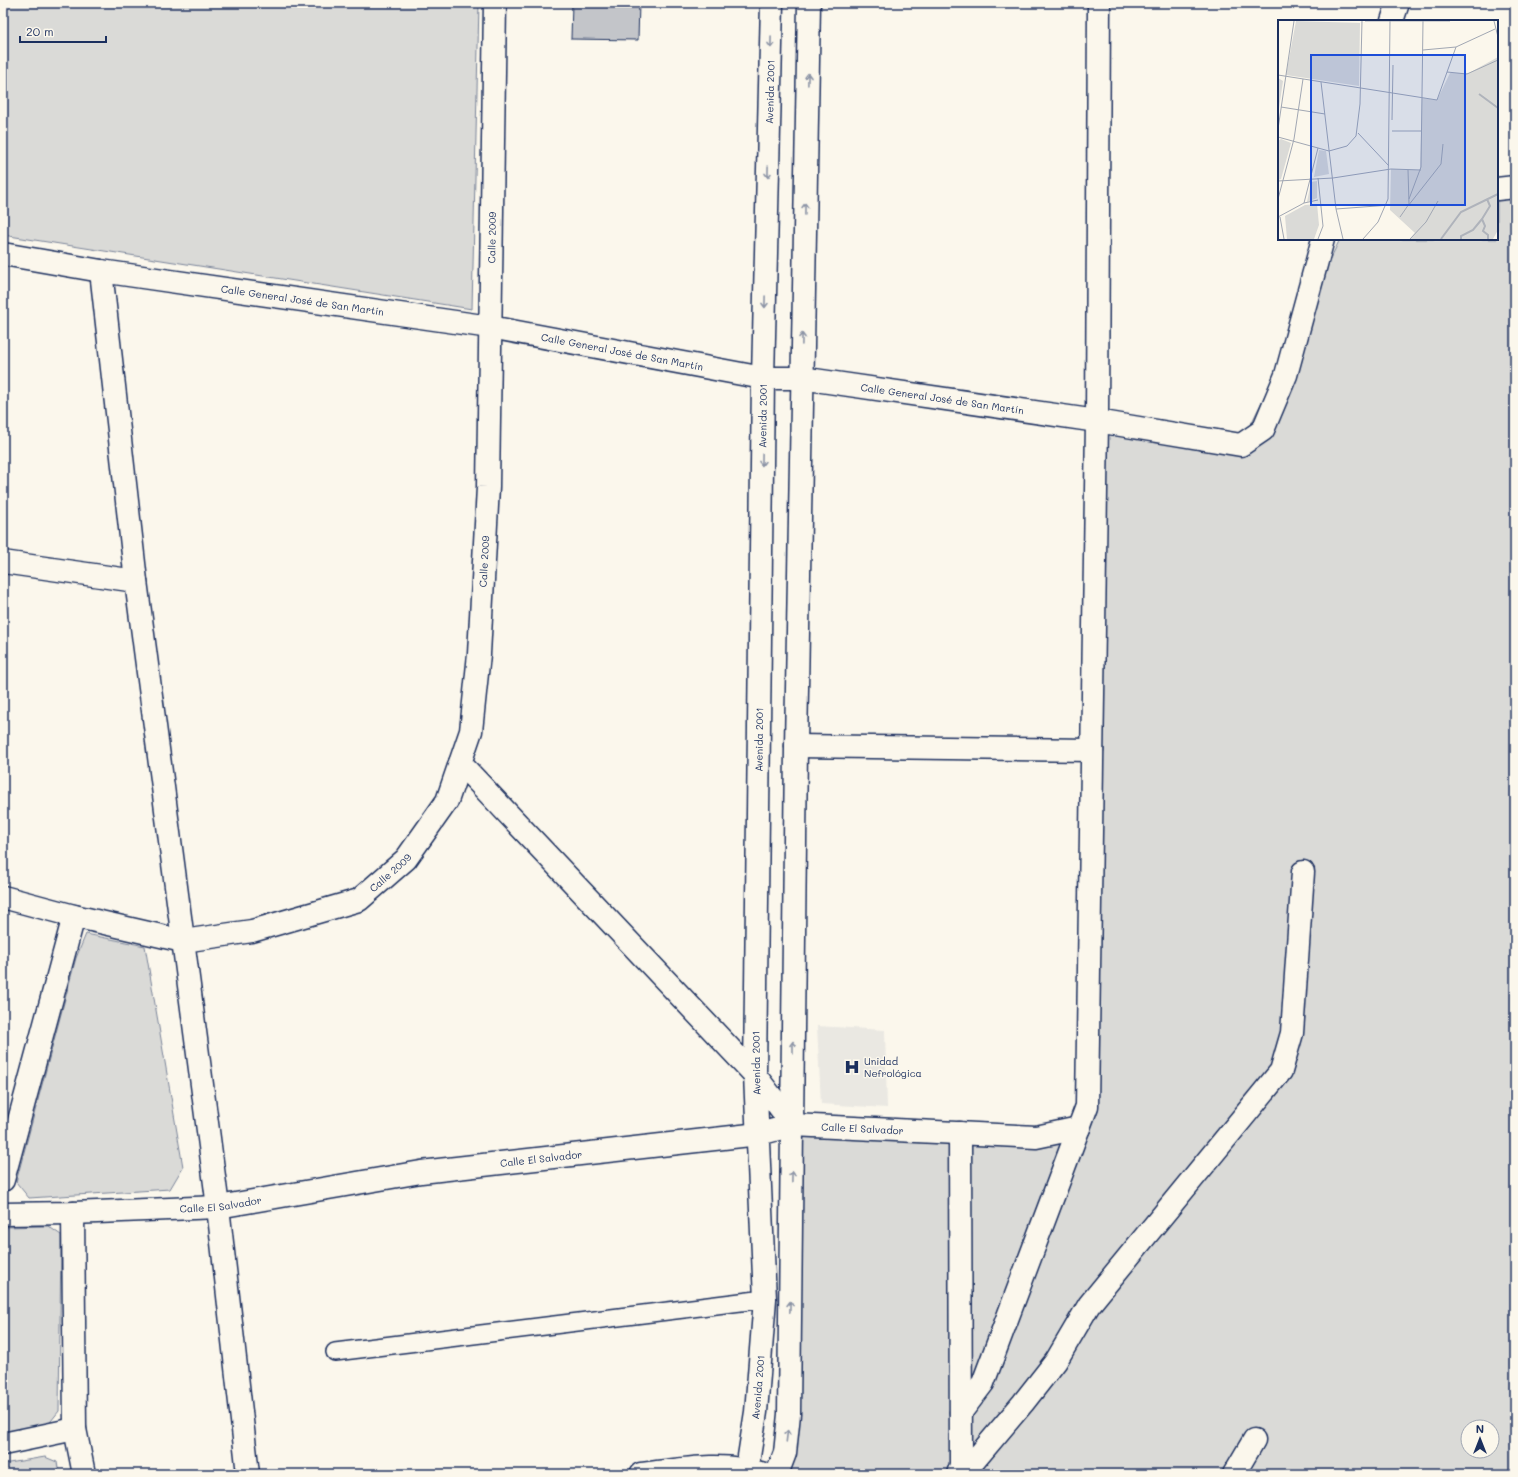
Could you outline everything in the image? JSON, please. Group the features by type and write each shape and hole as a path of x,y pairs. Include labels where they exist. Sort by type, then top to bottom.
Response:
{"street":[{"name":"Calle 2009","path":"183,941 252,931 359,900 406,858 447,801 471,731 479,654 488,487 495,3"},
{"name":"Avenida 2001","path":"752,1472 765,1299 756,1075 763,378 772,3"},
{"path":"777,1474 785,1453 789,1414 801,378 809,3"},
{"path":"961,1412 983,1383 1087,1106 1097,421 1099,3"},
{"path":"1392,20 1398,3"},
{"path":"1498,189 1515,187"},
{"name":"Calle General José de San Martín","path":"3,254 101,270 490,327 763,378 801,378 1097,421 1241,445 1263,430 1283,382 1323,240"},
{"path":"101,270 136,580 218,1207 248,1474"},
{"path":"3,562 136,580"},
{"path":"796,746 1092,750"},
{"path":"460,763 756,1075 793,1125"},
{"path":"963,1474 1024,1404 1056,1361 1089,1305 1282,1071 1292,1033 1303,872"},
{"path":"3,897 74,916 183,941"},
{"path":"3,1180 74,916"},
{"name":"Calle El Salvador","path":"3,1214 73,1213 218,1207 422,1172 759,1134 793,1125 1036,1137 1079,1128"},
{"path":"958,1474 961,1465 960,1133"},
{"path":"73,1213 75,1429 84,1474"},
{"path":"3,1444 75,1429"},
{"path":"1234,1474 1254,1440"},
{"path":"641,1474 713,1466 752,1472"}],"lane":[{"path":"335,1352 765,1299"}],"shaded area":[{"path":"3,3 479,3 472,309 3,235"},
{"path":"1498,178 1515,178 1515,1474 777,1474 793,1125 1079,1128 1097,421 1241,445 1340,240 1498,240"},
{"path":"86,934 145,946 183,1167 170,1189 29,1198 16,1182 76,958"},
{"name":"Unidad Nefrológica","path":"817,1026 885,1030 887,1108 821,1104"},
{"path":"48,1226 61,1235 59,1411 47,1426 3,1435 3,1237 7,1227"},
{"path":"45,1457 57,1462 59,1474 3,1474 3,1464"}],"building":[{"path":"572,3 639,3 638,40 571,39"}],"place":[{"name":"Unidad Nefrológica","path":"852,1067"}]}
